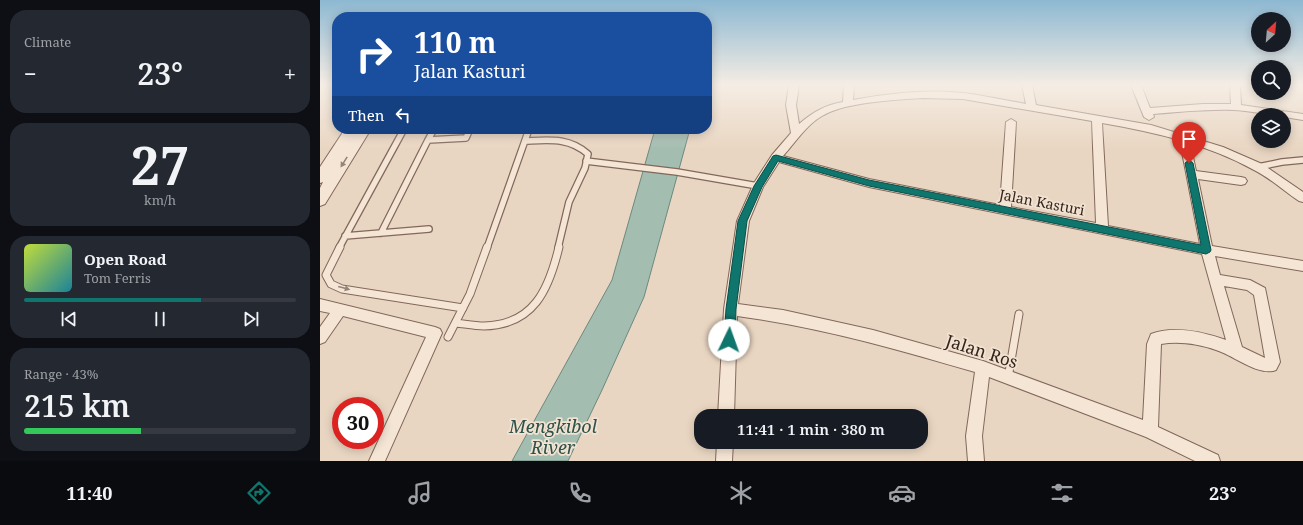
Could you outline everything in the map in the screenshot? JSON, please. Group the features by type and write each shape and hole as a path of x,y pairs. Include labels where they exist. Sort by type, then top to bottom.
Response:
{"street":[{"path":"791,107 796,134"},
{"path":"726,409 731,309 743,221 758,186 776,158 796,134 817,114 835,107"},
{"path":"1028,107 1151,128 1218,150 1258,167 1303,198"},
{"path":"1145,107 1151,128"},
{"path":"1147,111 1203,107 1236,107 1303,117"},
{"path":"1097,118 1102,229"},
{"path":"1005,210 1011,122"},
{"path":"320,178 349,134"},
{"path":"320,200 361,134"},
{"path":"1187,152 1206,250 1236,352"},
{"name":"Jalan Kasturi","path":"776,158 869,183 1206,250 1303,266"},
{"path":"1191,174 1241,181"},
{"path":"1150,431 1154,344 1156,338 1165,336 1203,338 1260,363 1271,365 1272,362 1260,292 1250,285 1215,279"},
{"path":"320,305 435,333 377,461"},
{"name":"Jalan Ros","path":"731,309 783,316 873,336 983,368 1150,431 1212,461"},
{"path":"320,338 340,310"},
{"path":"976,461 974,436 983,368"},
{"path":"724,461 725,449"}],"lane":[{"path":"401,134 345,236 326,275 331,284 342,289 463,308"},
{"path":"381,233 431,134"},
{"path":"428,140 466,138 468,134"},
{"path":"448,337 470,294 527,134"},
{"path":"456,322 483,326 500,324 517,318 531,309 543,294 552,269 569,202 585,168 588,154 580,146 555,139 524,141"},
{"path":"1258,167 1282,162 1303,160"},
{"path":"586,161 677,172 758,186"},
{"path":"345,236 429,229"},
{"path":"1008,378 1019,314"}],"water":[{"name":"Mengkibol River","path":"654,134 689,134 644,297 568,461 512,461 612,280"}],"route":[{"path":"729,340 731,309 743,221 758,186 776,158 869,183 1206,250 1189,163"}]}
